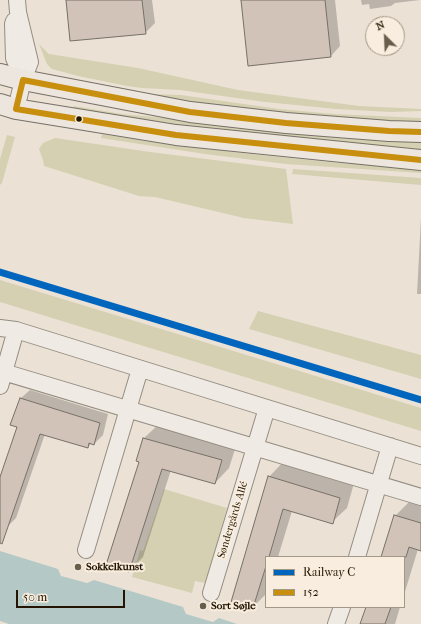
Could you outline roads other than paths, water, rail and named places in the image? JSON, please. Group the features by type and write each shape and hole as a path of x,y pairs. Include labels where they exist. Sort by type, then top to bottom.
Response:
{"main road":[{"path":"0,74 23,80 190,112 286,123 421,132"},
{"path":"8,107 176,135 421,160"}],"street":[{"path":"8,107 23,80 14,58 13,24 18,6"},
{"path":"0,328 16,330 421,456"},
{"path":"16,330 2,376 128,409 421,497"},
{"path":"86,550 140,369"},
{"name":"Søndergårds Allé","path":"211,593 267,408"},
{"path":"357,556 390,446"},
{"path":"336,624 342,608"}],"rail line":[{"name":"C","path":"0,272 421,400"}],"place":[{"name":"Sokkelkunst","path":"78,567"},
{"name":"Sort Søjle","path":"203,606"}]}
